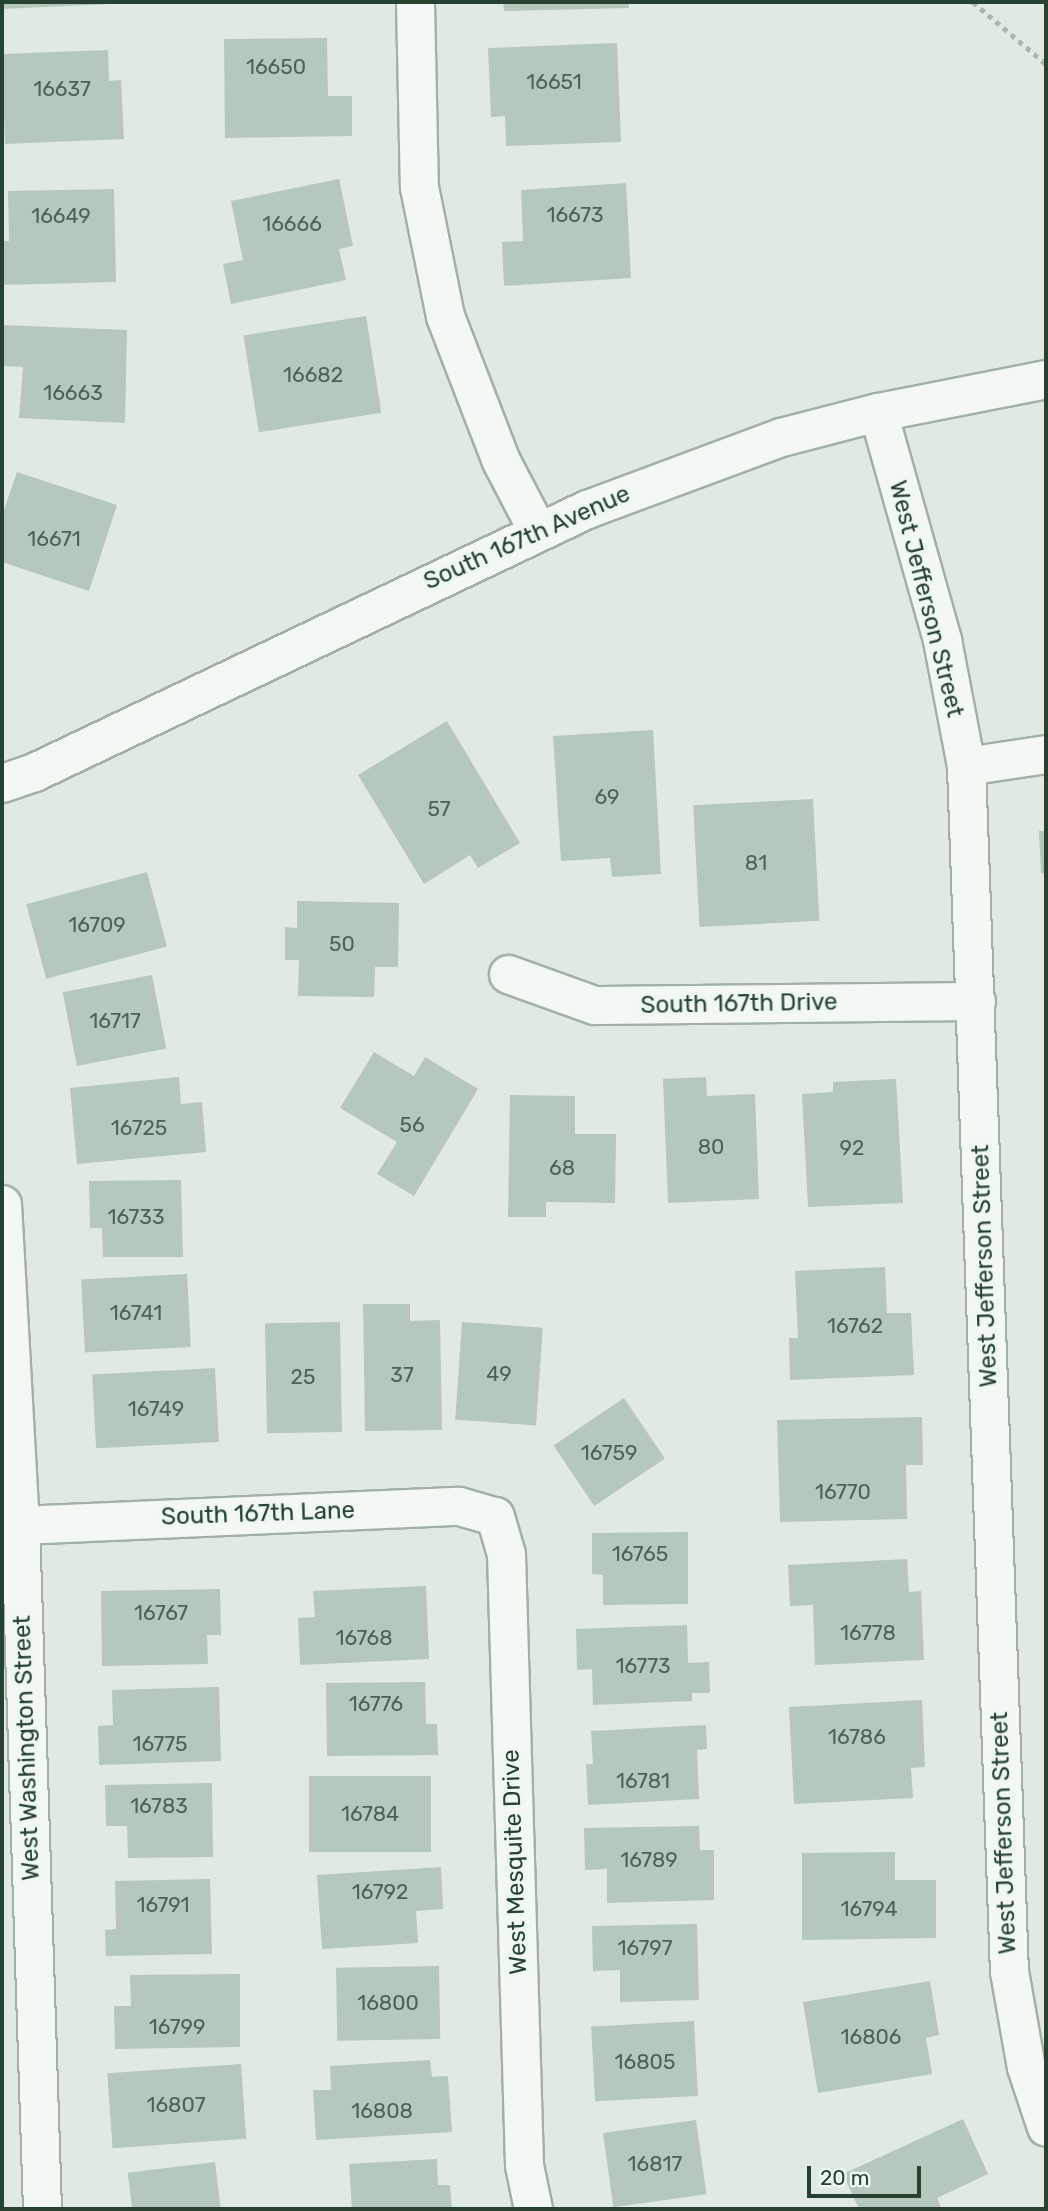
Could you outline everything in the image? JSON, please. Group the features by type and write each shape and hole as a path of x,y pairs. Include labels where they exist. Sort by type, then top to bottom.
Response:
{"street":[{"path":"415,2 419,187 445,316 501,461 537,530"},
{"name":"South 167th Avenue","path":"18,777 537,530 781,437 878,412 1046,379"},
{"name":"West Jefferson Street","path":"878,412 942,640 966,766 1009,1971 1026,2067 1046,2127"},
{"path":"966,766 1046,754"},
{"name":"South 167th Drive","path":"508,974 594,1005 976,1001"},
{"name":"West Washington Street","path":"2,1204 20,1525 43,2209"},
{"name":"South 167th Lane","path":"20,1525 459,1506 495,1516"},
{"name":"West Mesquite Drive","path":"495,1516 506,1554 524,2165 533,2209"}],"path":[{"path":"972,2 1046,64"}],"building":[{"path":"2,2 110,2 110,4 2,9"},
{"path":"503,2 629,2 629,8 504,11"},
{"path":"327,38 328,96 352,96 352,136 225,138 224,39"},
{"path":"617,43 621,142 506,146 505,116 491,117 488,48"},
{"path":"108,50 109,81 121,80 124,139 5,144 2,54"},
{"path":"339,179 353,246 339,249 346,280 231,304 223,264 243,260 231,201"},
{"path":"626,183 631,278 504,286 502,242 523,241 521,190"},
{"path":"114,189 116,282 2,285 2,241 9,241 8,191"},
{"path":"366,316 381,413 259,432 244,335"},
{"path":"2,325 127,330 125,423 19,418 23,367 2,366"},
{"path":"17,472 117,505 89,591 2,562 2,516"},
{"path":"447,721 520,843 478,868 470,855 424,884 358,775"},
{"path":"653,730 661,874 612,877 610,858 561,861 553,736"},
{"path":"813,799 819,921 700,927 693,805"},
{"path":"1039,831 1046,831 1046,873 1041,873"},
{"path":"147,872 167,946 46,979 26,904"},
{"path":"297,901 399,903 398,967 375,967 374,997 298,996 299,960 285,960 285,927 297,928"},
{"path":"152,975 166,1049 77,1066 63,992"},
{"path":"374,1052 414,1076 425,1057 478,1089 414,1196 377,1174 397,1142 340,1108"},
{"path":"179,1077 181,1104 202,1102 206,1152 77,1164 70,1088"},
{"path":"706,1077 707,1096 755,1094 759,1199 668,1203 663,1079"},
{"path":"896,1079 903,1203 808,1207 802,1094 833,1092 833,1082"},
{"path":"510,1095 575,1096 575,1134 616,1134 615,1203 546,1202 546,1217 508,1217"},
{"path":"181,1180 183,1257 103,1257 102,1228 90,1228 89,1181"},
{"path":"885,1267 887,1313 911,1313 914,1375 790,1380 789,1338 798,1338 795,1271"},
{"path":"187,1274 191,1347 85,1352 81,1280"},
{"path":"363,1304 410,1304 410,1321 440,1320 442,1430 365,1431"},
{"path":"340,1322 342,1432 267,1433 265,1323"},
{"path":"462,1322 543,1328 536,1425 455,1420"},
{"path":"215,1368 219,1442 96,1448 92,1374"},
{"path":"624,1398 665,1459 594,1506 554,1446"},
{"path":"922,1417 923,1465 906,1465 907,1519 780,1522 777,1420"},
{"path":"688,1532 688,1604 603,1605 603,1575 592,1574 592,1533"},
{"path":"907,1559 909,1592 921,1591 924,1660 815,1665 813,1605 790,1606 788,1565"},
{"path":"426,1586 429,1659 300,1665 298,1618 315,1617 313,1591"},
{"path":"220,1589 221,1635 207,1635 208,1664 102,1666 101,1591"},
{"path":"687,1625 688,1663 709,1662 710,1693 692,1693 692,1701 593,1705 592,1669 577,1670 576,1629"},
{"path":"425,1682 426,1724 437,1724 438,1755 327,1756 326,1683"},
{"path":"219,1687 221,1761 99,1765 98,1726 113,1725 112,1690"},
{"path":"922,1700 925,1767 911,1768 913,1798 794,1804 789,1707"},
{"path":"706,1725 707,1749 697,1750 699,1799 588,1805 586,1764 593,1764 591,1731"},
{"path":"309,1776 431,1776 431,1852 309,1852"},
{"path":"212,1783 213,1857 128,1858 127,1826 106,1826 105,1785"},
{"path":"699,1826 700,1850 714,1850 714,1900 607,1903 607,1869 585,1870 584,1828"},
{"path":"895,1852 895,1880 936,1880 936,1938 802,1940 802,1853"},
{"path":"441,1867 443,1909 416,1911 418,1943 322,1949 317,1875"},
{"path":"210,1879 212,1954 106,1956 105,1930 116,1929 115,1881"},
{"path":"697,1924 699,2000 620,2002 620,1970 593,1971 592,1926"},
{"path":"439,1966 440,2039 337,2041 336,1968"},
{"path":"240,1974 240,2047 115,2049 114,2006 131,2006 130,1975"},
{"path":"930,1981 939,2035 926,2038 932,2074 818,2093 803,2002"},
{"path":"694,2021 698,2096 595,2101 591,2026"},
{"path":"430,2060 432,2077 448,2076 452,2132 316,2140 313,2090 331,2090 330,2066"},
{"path":"241,2064 246,2139 113,2148 107,2073"},
{"path":"963,2119 988,2174 937,2198 942,2209 859,2209 843,2174"},
{"path":"696,2120 706,2194 613,2207 603,2133"},
{"path":"437,2159 438,2185 450,2185 452,2209 352,2209 349,2164"},
{"path":"215,2162 221,2209 132,2209 128,2173"}]}
